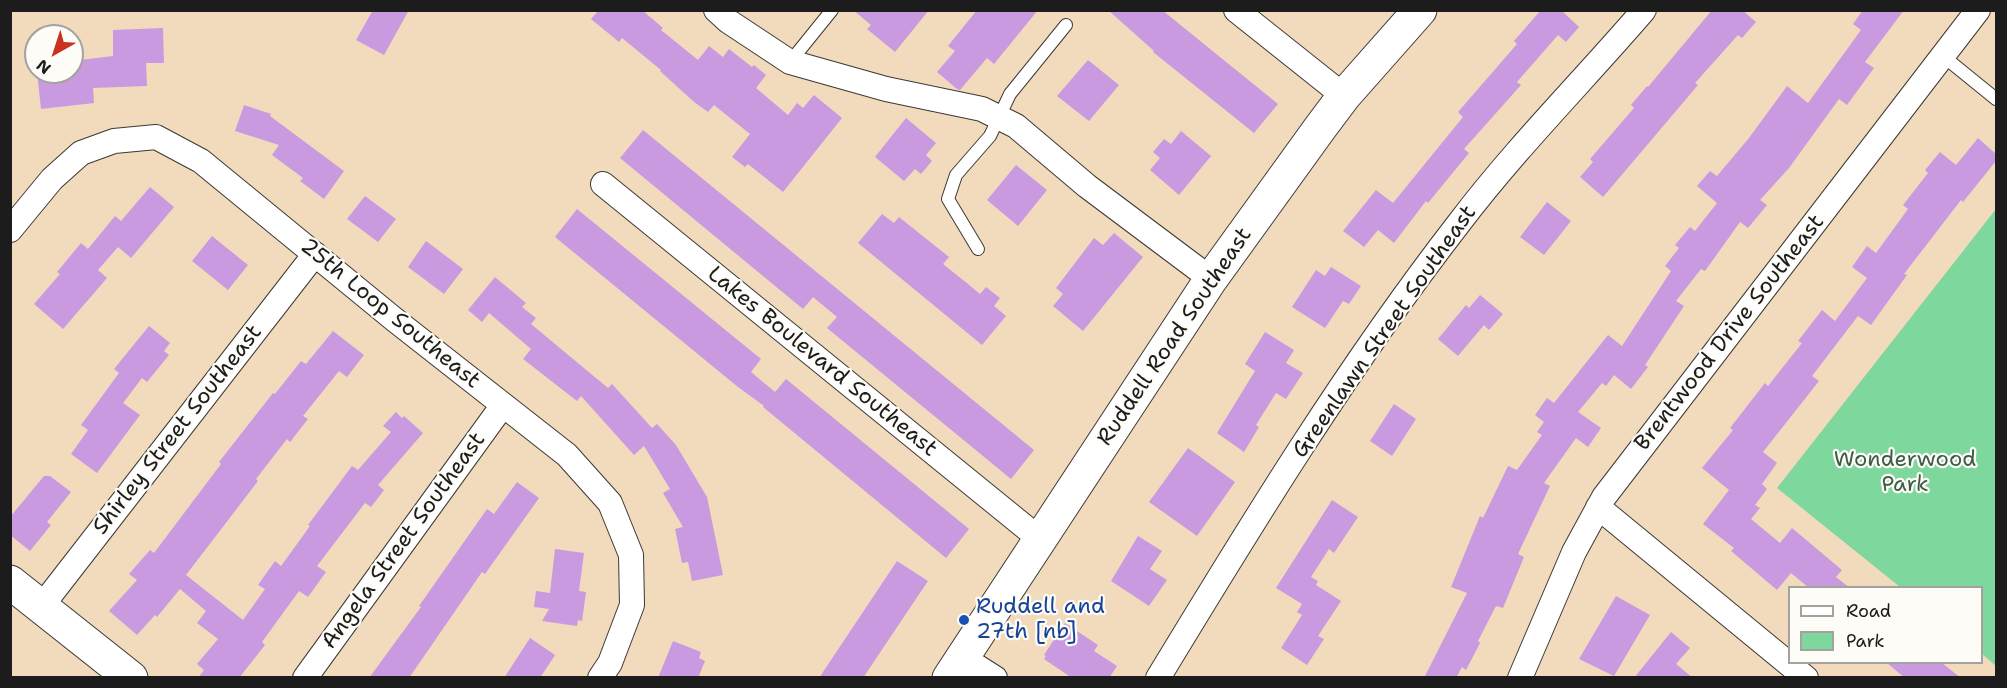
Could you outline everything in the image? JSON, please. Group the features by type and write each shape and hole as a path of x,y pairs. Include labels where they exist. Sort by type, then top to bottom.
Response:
{"main road":[{"name":"Ruddell Road Southeast","path":"956,667 1211,279 1344,96 1420,10"},
{"path":"10,582 127,677"}],"street":[{"path":"716,10 728,21 790,63 886,89 982,109 1016,126 1087,186 1211,279"},
{"path":"1236,10 1344,96"},
{"name":"Greenlawn Street Southeast","path":"1158,678 1253,522 1393,312 1509,159 1644,10"},
{"name":"Brentwood Drive Southeast","path":"1520,678 1574,552 1604,497 1978,10"},
{"name":"25th Loop Southeast","path":"10,230 52,179 81,153 114,141 156,137 201,161 567,455 610,503 631,555 632,605 610,663 600,678"},
{"name":"Lakes Boulevard Southeast","path":"603,184 1041,540"},
{"name":"Shirley Street Southeast","path":"41,607 315,254"},
{"name":"Angela Street Southeast","path":"304,678 503,405"},
{"path":"1598,507 1788,663"},
{"path":"1789,664 1806,678"},
{"path":"956,667 994,678"}],"lane":[{"path":"790,63 832,10"},
{"path":"978,249 948,199 956,176 990,136 1010,94 1066,25"},
{"path":"1943,56 1996,99"}],"green space":[{"name":"Wonderwood Park","path":"1996,209 1996,666 1983,655 1983,586 1899,586 1777,488"}],"building":[{"path":"373,10 409,10 384,55 356,40"},
{"path":"599,10 642,10 663,28 661,30 698,60 709,46 723,57 729,49 766,75 756,88 788,115 797,103 803,108 814,95 842,118 783,192 748,164 745,167 732,157 750,134 714,105 708,112 694,102 661,70 622,38 619,42 591,19"},
{"path":"853,10 929,10 895,52 867,29 871,25"},
{"path":"977,10 1038,10 994,64 987,58 960,90 937,72 955,51 948,46"},
{"path":"1108,10 1162,10 1278,104 1254,133 1153,52"},
{"path":"1541,10 1561,10 1579,27 1566,42 1558,35 1517,82 1521,85 1464,149 1469,153 1428,203 1426,201 1394,243 1378,230 1364,247 1343,231 1376,190 1393,203 1463,117 1458,112 1517,44 1514,41"},
{"path":"1712,10 1742,10 1756,22 1742,38 1738,35 1695,83 1698,85 1603,197 1580,177 1593,162 1590,159 1634,108 1631,105"},
{"path":"1863,10 1904,10 1865,62 1874,68 1847,105 1839,99 1789,168 1760,200 1767,205 1748,228 1740,222 1705,271 1701,269 1676,301 1684,306 1645,365 1648,367 1631,389 1614,375 1606,386 1602,383 1578,412 1601,428 1588,447 1576,438 1544,483 1550,486 1518,554 1524,557 1503,608 1496,606 1466,670 1462,667 1456,678 1424,678 1467,593 1451,587 1480,516 1483,518 1508,466 1517,470 1542,435 1537,432 1544,422 1535,415 1547,398 1554,403 1608,335 1622,346 1671,271 1665,266 1679,248 1675,245 1690,227 1695,231 1717,203 1697,186 1710,171 1717,176 1749,138 1787,86 1808,103 1861,30 1853,24"},
{"path":"163,28 164,63 146,63 147,86 93,88 94,103 41,109 38,84 84,84 84,60 113,56 113,30"},
{"path":"1088,60 1119,85 1089,121 1057,96"},
{"path":"244,105 271,114 270,116 344,171 324,199 300,181 303,178 272,155 279,145 235,131"},
{"path":"906,118 936,143 926,155 932,161 921,174 915,169 904,181 875,157"},
{"path":"643,130 1034,450 1011,479 827,328 837,317 813,297 803,309 620,158"},
{"path":"1181,131 1211,156 1179,195 1150,170 1160,158 1153,152 1164,139 1171,144"},
{"path":"1978,138 1996,154 1996,161 1963,202 1961,200 1904,274 1907,275 1871,325 1858,316 1812,376 1819,381 1763,452 1777,463 1762,484 1767,489 1755,505 1760,508 1751,519 1780,543 1792,528 1842,570 1836,577 1847,586 1807,586 1791,573 1777,590 1731,551 1734,548 1703,524 1729,490 1702,468 1733,430 1730,428 1765,383 1768,386 1802,343 1798,341 1822,310 1835,321 1867,278 1852,267 1867,246 1876,253 1908,209 1903,205 1928,173 1925,170 1940,152 1956,165"},
{"path":"1016,165 1047,190 1018,226 987,200"},
{"path":"150,187 174,207 131,258 118,247 98,270 107,278 63,329 34,304 60,274 57,272 81,243 88,249 115,216 121,221"},
{"path":"365,196 396,219 378,242 347,219"},
{"path":"1547,202 1571,221 1544,255 1520,237"},
{"path":"577,209 761,359 751,372 775,392 786,379 969,529 946,558 764,406 555,237"},
{"path":"882,214 894,223 899,217 949,257 943,264 980,294 986,287 1000,298 994,306 1006,316 982,345 858,243"},
{"path":"1114,233 1143,257 1083,331 1053,306 1063,294 1056,288 1094,238 1103,245"},
{"path":"212,236 248,265 228,290 192,261"},
{"path":"426,241 463,269 444,294 408,267"},
{"path":"1331,267 1361,286 1349,304 1343,301 1325,328 1292,307 1316,270 1325,276"},
{"path":"495,277 526,303 522,307 536,318 531,324 608,388 612,384 652,428 657,424 676,445 707,497 723,575 692,581 688,562 682,563 675,529 683,527 663,493 670,489 644,446 634,455 581,396 577,401 523,359 531,349 489,313 482,322 468,310"},
{"path":"1480,295 1503,314 1489,330 1484,325 1458,356 1438,339 1466,305 1469,308"},
{"path":"149,326 170,343 164,351 169,355 147,382 142,378 123,403 140,415 97,473 71,454 88,430 81,425 119,373 114,369"},
{"path":"333,331 364,355 347,377 339,371 303,416 308,419 290,442 287,439 186,575 243,620 265,589 258,585 275,561 281,566 352,466 358,470 391,432 383,426 396,412 423,433 378,485 384,490 371,507 365,503 317,566 326,572 308,597 299,591 262,642 265,645 239,678 198,678 204,670 197,664 218,639 197,623 206,611 180,589 157,617 155,615 137,635 109,611 137,580 129,574 150,550 154,553 221,464 219,462 273,393 275,394 301,361 306,364"},
{"path":"1265,332 1294,350 1286,363 1303,373 1286,399 1276,393 1256,425 1259,427 1244,452 1217,433 1255,371 1245,364"},
{"path":"1394,404 1416,419 1392,456 1370,441"},
{"path":"1188,448 1235,482 1197,536 1149,502"},
{"path":"44,476 50,476 71,492 47,522 51,525 30,551 10,535 10,517"},
{"path":"517,482 539,498 485,574 482,572 409,678 369,678 421,607 419,606 487,509 494,514"},
{"path":"1332,500 1358,517 1334,553 1329,549 1311,577 1318,581 1316,585 1341,601 1318,636 1324,639 1307,665 1281,648 1302,615 1297,612 1302,604 1276,588"},
{"path":"1138,536 1162,551 1150,569 1167,580 1149,606 1111,581"},
{"path":"555,549 584,553 579,591 586,592 582,621 578,620 577,626 542,621 549,609 534,607 536,591 550,593"},
{"path":"897,561 928,581 863,678 819,678"},
{"path":"1616,596 1650,615 1614,676 1579,659"},
{"path":"1065,623 1098,645 1094,651 1117,666 1109,678 1072,678 1044,659 1046,656 1044,655"},
{"path":"1671,632 1690,648 1676,664 1693,678 1634,678"},
{"path":"530,638 555,655 540,678 504,678"},
{"path":"673,641 701,652 699,658 705,661 698,678 658,678"},
{"path":"1888,664 1943,664 1961,678 1905,678"}],"place":[{"name":"Ruddell and 27th [nb]","path":"964,620"}]}
